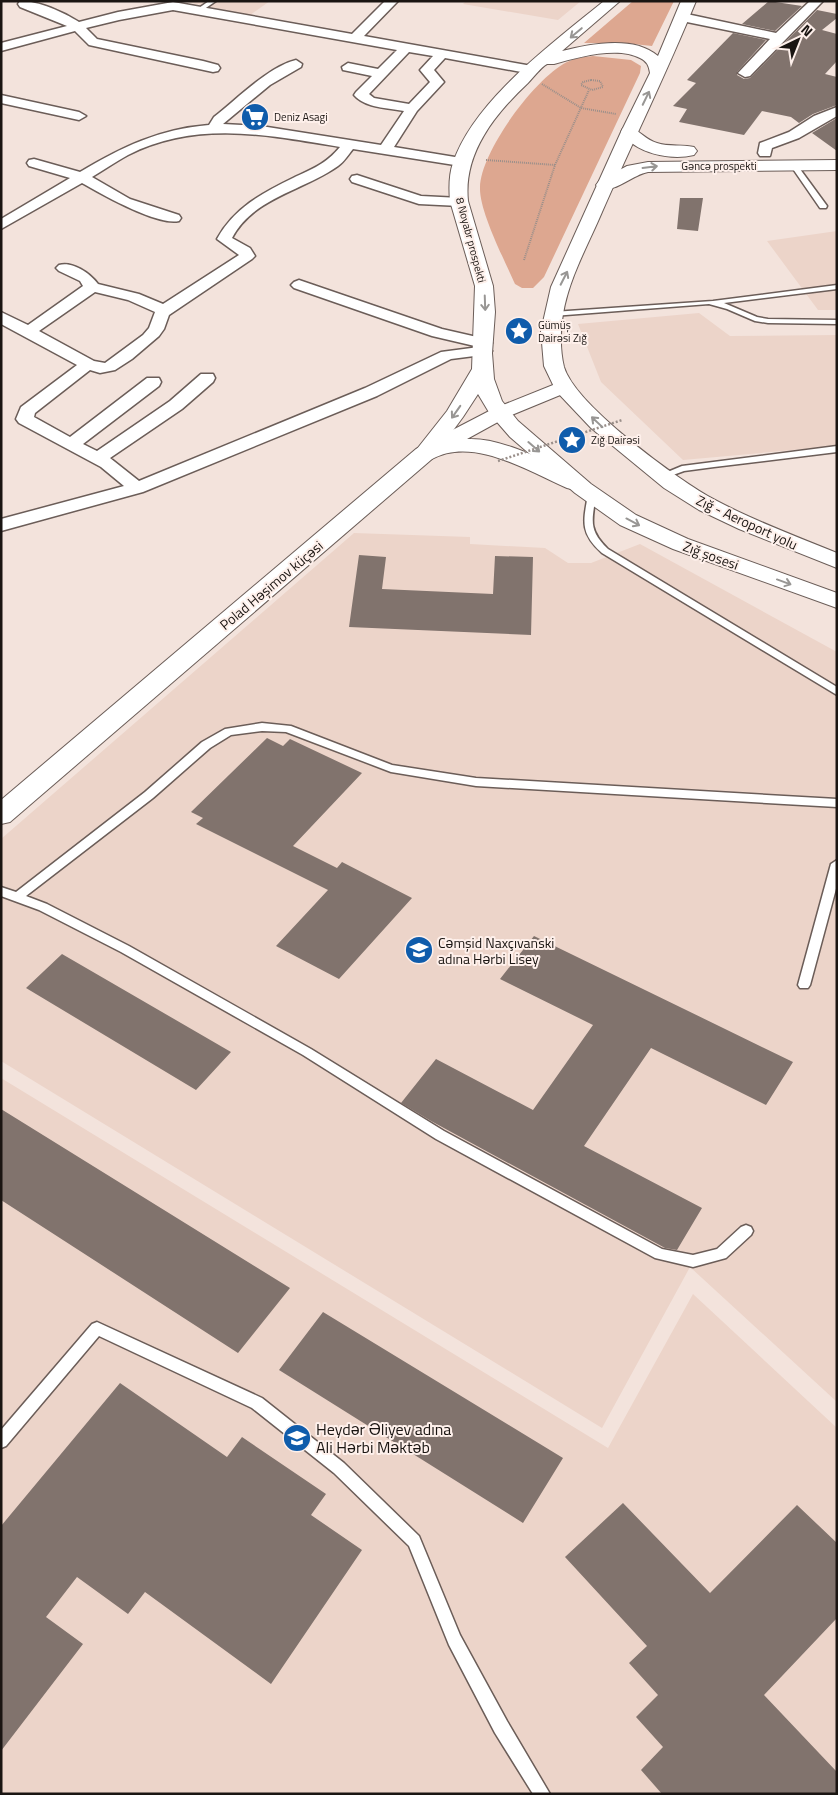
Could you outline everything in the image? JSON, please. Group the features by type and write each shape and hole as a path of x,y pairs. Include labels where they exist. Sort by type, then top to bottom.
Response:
{"main road":[{"name":"8 Noyabr prospekti","path":"584,489 504,420 487,391 483,355 484,287 458,189 461,162 474,136 489,116 537,77 613,1"},
{"path":"662,476 598,424 563,386 554,366 551,353 553,314 560,287 686,9"},
{"path":"537,77 551,59 573,52 615,49 633,51 648,56 654,61 658,73"},
{"name":"Gəncə prospekti","path":"629,132 643,144 663,151 837,152"},
{"name":"Gəncə prospekti","path":"605,185 633,170 648,167 837,165"},
{"path":"424,454 456,413 483,355"},
{"name":"Polad Həşimov küçəsi","path":"1,815 424,454 500,413 563,386"},
{"path":"424,454 456,445 489,447 584,489"},
{"name":"Zığ - Aeroport yolu","path":"662,476 690,495 722,512 837,561"},
{"name":"Zığ şosesi","path":"584,489 614,511 650,531 837,601"}],"street":[{"path":"156,1 198,11 442,54 537,77"},
{"path":"355,38 392,1"},
{"path":"745,73 817,1"},
{"path":"24,4 78,27 86,38 93,42 138,52 179,58 213,68"},
{"path":"1,47 118,16 173,6"},
{"path":"686,9 779,37"},
{"path":"406,48 361,95 370,102 412,109"},
{"path":"385,150 412,109 437,82 427,70 442,54"},
{"path":"215,126 219,120 278,72 296,64"},
{"path":"348,67 380,74"},
{"path":"1,99 79,116"},
{"path":"765,153 765,146 794,135 819,119 837,112"},
{"path":"1,225 80,176 143,142 175,132 215,126 261,130 461,162"},
{"path":"771,130 794,135"},
{"path":"2,319 88,364 100,368 109,368 155,332 158,318 163,310 176,304 247,256 244,251 224,239 228,228 271,193 316,173 335,162 350,144"},
{"path":"34,162 80,176 125,202 174,218"},
{"path":"357,179 419,200 460,202"},
{"path":"64,268 86,278 92,287 133,298 163,310"},
{"path":"299,285 438,333 483,355"},
{"path":"28,332 92,287"},
{"path":"1,525 137,488 371,392 447,355 483,355"},
{"path":"88,364 26,411 25,419 107,463 137,488"},
{"path":"98,458 176,405 207,378"},
{"path":"72,444 153,382"}],"lane":[{"path":"198,11 213,1"},
{"path":"795,166 823,206"},
{"path":"553,314 709,302 837,286"},
{"path":"709,302 730,307 755,319 768,321 837,322"},
{"path":"662,476 682,469 714,464 837,449"},
{"path":"584,489 589,535 605,551 837,692"},
{"path":"17,897 149,795 206,745 229,732 262,727 287,729 391,768 476,782 837,803"},
{"path":"804,985 837,864"},
{"path":"1,891 43,906 125,949 307,1052 440,1135 660,1254 693,1261 721,1254 746,1231"},
{"path":"1,1441 97,1328 257,1402 339,1468 414,1541 454,1640 501,1727 542,1794"}],"path":[{"path":"537,77 581,108 620,114"},
{"path":"587,80 596,80 604,85 602,88 589,90 582,87 581,83 587,80"},
{"path":"524,260 556,165 589,90"},
{"path":"486,160 556,165"},
{"path":"498,461 622,420"}],"shaded area":[{"path":"181,1 270,1 250,15"},
{"path":"466,1 581,1 558,20 463,4"},
{"path":"633,1 674,1 652,46 624,43 584,43"},
{"path":"593,56 631,60 641,66 640,73 544,277 533,288 522,288 515,284 488,222 480,187 483,172 500,136 512,117 540,83 554,70 567,62"},
{"path":"837,231 837,310 818,310 767,241"},
{"path":"699,313 730,336 837,335 837,446 683,460 601,382 578,324"},
{"name":"Cəmşid Naxçıvanski adına Hərbi Lisey","path":"354,533 470,537 470,544 545,548 568,563 591,563 640,544 837,652 837,1402 690,1267 602,1428 1,1061 1,839"},
{"name":"Heydər Əliyev adına Ali Hərbi Məktəb","path":"1,1078 608,1448 693,1294 837,1428 837,1794 1,1794"}],"building":[{"path":"769,1 802,6 775,31 742,24"},
{"path":"817,10 837,14 837,18 822,30 837,34 837,61 825,74 837,77 837,105 813,114 799,123 791,117 762,111 744,135 679,122 687,109 673,106 696,83 687,80 733,33 766,40 737,72 737,75 744,79 750,78"},
{"path":"837,118 837,151 812,133"},
{"path":"680,198 703,198 698,231 677,229"},
{"path":"359,555 386,557 382,589 493,594 495,556 533,557 531,635 349,627"},
{"path":"267,738 283,746 290,739 362,773 293,846 337,868 342,862 412,898 339,979 276,946 328,890 196,824 203,818 191,812"},
{"path":"534,936 793,1062 766,1105 651,1048 584,1146 702,1208 677,1250 665,1248 401,1103 436,1059 533,1110 593,1025 500,979"},
{"path":"62,954 231,1052 196,1090 26,988"},
{"path":"1,1109 290,1288 238,1353 1,1200"},
{"path":"323,1312 563,1458 523,1523 279,1370"},
{"path":"120,1383 227,1457 242,1437 326,1494 311,1515 362,1550 271,1684 145,1592 128,1614 77,1577 46,1617 83,1644 1,1751 1,1526"},
{"path":"623,1503 710,1593 797,1505 837,1543 837,1618 764,1695 837,1772 837,1794 662,1794 641,1770 663,1747 636,1717 658,1695 629,1663 647,1646 565,1557"}],"place":[{"name":"Deniz Asagi","path":"255,117"},
{"name":"Gümüş Dairəsi Zığ","path":"519,331"},
{"name":"Zığ Dairəsi","path":"572,440"},
{"name":"Cəmşid Naxçıvanski adına Hərbi Lisey","path":"419,950"},
{"name":"Heydər Əliyev adına Ali Hərbi Məktəb","path":"297,1438"}]}
